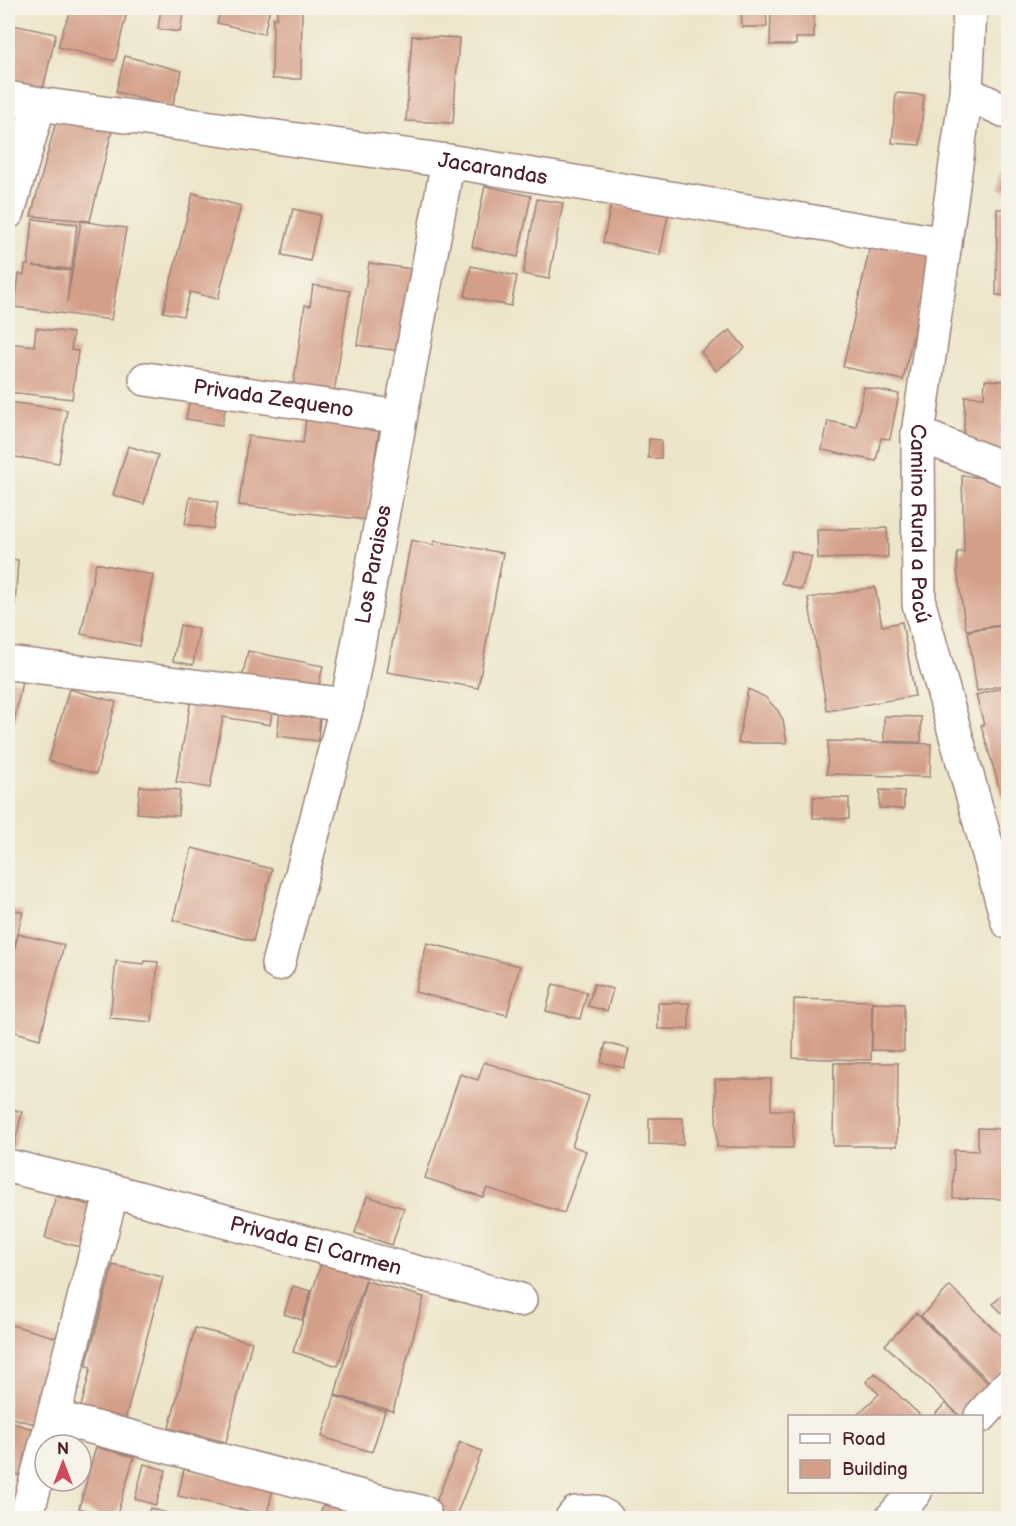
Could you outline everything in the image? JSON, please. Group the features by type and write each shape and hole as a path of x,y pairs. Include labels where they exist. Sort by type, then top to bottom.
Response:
{"street":[{"name":"Camino Rural a Pacú","path":"970,8 966,93 918,434 919,604 1008,922"},
{"path":"966,93 1008,112"},
{"name":"Jacarandas","path":"8,98 448,161 945,244"},
{"path":"8,212 39,104"},
{"name":"Los Paraisos","path":"278,964 347,705 448,161"},
{"name":"Privada Zequeno","path":"146,379 400,417"},
{"path":"918,434 1008,470"},
{"path":"8,663 347,705"},
{"name":"Privada El Carmen","path":"8,1166 112,1191 520,1300"},
{"path":"49,1433 112,1191"},
{"path":"982,1415 1008,1386"},
{"path":"93,1446 424,1513"},
{"path":"26,1518 33,1492"},
{"path":"892,1518 913,1493"},
{"path":"572,1518 576,1513 596,1512 607,1518"}],"building":[{"path":"73,8 128,8 115,61 58,47"},
{"path":"161,8 184,8 180,32 158,29"},
{"path":"221,8 270,8 264,34 217,23"},
{"path":"277,8 302,8 301,79 272,79 273,18 277,18"},
{"path":"741,8 766,8 767,27 742,27"},
{"path":"771,8 814,8 814,38 796,38 796,45 770,45"},
{"path":"8,24 56,34 43,89 8,81"},
{"path":"412,36 459,38 453,123 406,121"},
{"path":"125,56 182,71 172,107 116,92"},
{"path":"896,93 924,95 920,145 892,143"},
{"path":"57,118 112,131 90,221 31,216"},
{"path":"1008,164 1008,192 999,188"},
{"path":"485,186 531,196 518,257 472,247"},
{"path":"193,193 241,206 218,299 190,292 183,316 163,312"},
{"path":"537,199 563,203 549,279 523,274"},
{"path":"611,204 668,215 660,255 603,243"},
{"path":"293,209 320,215 310,261 282,255"},
{"path":"997,209 1008,209 1008,296 996,295"},
{"path":"33,219 77,224 72,269 33,266 71,271 67,302 81,221 126,228 111,320 15,307 19,274 24,275 25,265 28,265"},
{"path":"871,242 931,256 903,380 843,367"},
{"path":"369,263 419,270 407,352 357,345"},
{"path":"471,266 517,276 511,306 465,297"},
{"path":"313,285 350,291 334,393 293,387 305,305 310,306"},
{"path":"36,328 73,333 71,350 78,351 72,399 8,392 8,343 34,346"},
{"path":"730,330 745,348 716,371 701,352"},
{"path":"985,380 1005,381 1001,450 963,448 965,396 984,397"},
{"path":"864,387 899,394 890,439 881,438 876,461 822,450 828,421 856,427"},
{"path":"190,398 226,404 222,425 186,419"},
{"path":"8,402 67,410 59,463 8,456"},
{"path":"307,411 380,420 367,520 239,505 248,436 303,443"},
{"path":"649,439 661,440 661,458 648,458"},
{"path":"128,446 158,455 144,504 113,495"},
{"path":"962,475 988,479 1008,487 1008,624 966,630 957,570 957,552 964,552"},
{"path":"190,497 218,502 213,529 185,524"},
{"path":"887,528 888,557 818,559 817,530"},
{"path":"411,540 434,545 434,541 503,553 478,688 387,672"},
{"path":"792,551 812,557 801,590 781,583"},
{"path":"8,559 18,560 15,605 8,605"},
{"path":"96,563 153,575 139,646 81,634"},
{"path":"875,587 882,626 902,622 915,696 827,711 808,598"},
{"path":"180,625 199,629 193,665 173,661"},
{"path":"1008,625 1008,684 977,691 968,631"},
{"path":"248,651 323,666 317,694 242,679"},
{"path":"8,679 22,681 9,749 8,749"},
{"path":"1008,686 1008,818 981,725 984,725 976,695"},
{"path":"69,689 116,702 96,774 49,761"},
{"path":"748,689 765,697 778,711 783,720 787,743 738,743"},
{"path":"192,694 273,708 270,725 223,717 210,788 176,782"},
{"path":"280,711 320,716 318,741 277,736"},
{"path":"884,716 921,717 921,742 884,741"},
{"path":"828,741 931,744 930,777 827,774"},
{"path":"140,786 180,790 178,816 137,813"},
{"path":"880,790 904,791 904,809 879,808"},
{"path":"813,797 849,798 849,819 813,818"},
{"path":"192,848 272,869 253,941 173,920"},
{"path":"8,908 23,912 8,969"},
{"path":"18,934 64,945 40,1039 8,1030 8,977"},
{"path":"427,943 520,966 507,1015 415,992"},
{"path":"116,961 144,964 145,961 158,962 152,1022 110,1018"},
{"path":"553,984 587,992 580,1019 546,1011"},
{"path":"594,984 613,989 607,1011 588,1006"},
{"path":"794,999 872,1001 871,1060 793,1058"},
{"path":"658,1003 689,1003 689,1029 658,1029"},
{"path":"873,1003 904,1004 904,1051 872,1050"},
{"path":"606,1043 629,1049 624,1068 601,1062"},
{"path":"484,1062 589,1096 572,1146 586,1151 564,1213 487,1188 483,1197 425,1178 460,1074 478,1080"},
{"path":"834,1063 898,1063 897,1146 833,1146"},
{"path":"715,1079 771,1079 771,1110 793,1110 793,1148 717,1147"},
{"path":"8,1109 22,1112 14,1147 8,1146"},
{"path":"649,1118 683,1118 683,1145 649,1144"},
{"path":"978,1128 1008,1129 1008,1199 953,1198 954,1150 978,1151"},
{"path":"56,1196 100,1208 89,1249 45,1238"},
{"path":"367,1196 404,1208 392,1245 355,1233"},
{"path":"321,1264 366,1278 338,1366 293,1352"},
{"path":"113,1265 163,1277 123,1427 79,1415 91,1367 86,1366"},
{"path":"366,1281 424,1297 393,1411 335,1395"},
{"path":"293,1286 311,1291 302,1320 284,1314"},
{"path":"950,1286 1003,1338 1008,1332 1008,1365 991,1383 921,1316"},
{"path":"1008,1289 1008,1319 993,1304"},
{"path":"916,1313 994,1389 969,1415 959,1415 885,1345"},
{"path":"8,1324 61,1339 35,1424 8,1417"},
{"path":"195,1328 252,1342 226,1442 169,1428"},
{"path":"875,1373 920,1415 857,1415 879,1394 866,1382"},
{"path":"335,1396 385,1411 372,1452 322,1437"},
{"path":"946,1403 958,1415 936,1415 935,1414"},
{"path":"8,1422 34,1429 21,1476 8,1472"},
{"path":"460,1442 482,1451 455,1518 430,1517"},
{"path":"96,1447 134,1457 116,1518 96,1518 98,1514 79,1508 83,1493 93,1493 93,1458"},
{"path":"144,1464 166,1470 156,1505 135,1499"},
{"path":"184,1469 273,1488 267,1515 178,1496"},
{"path":"325,1498 378,1513 377,1518 319,1518"},
{"path":"150,1508 182,1518 147,1518"}]}
